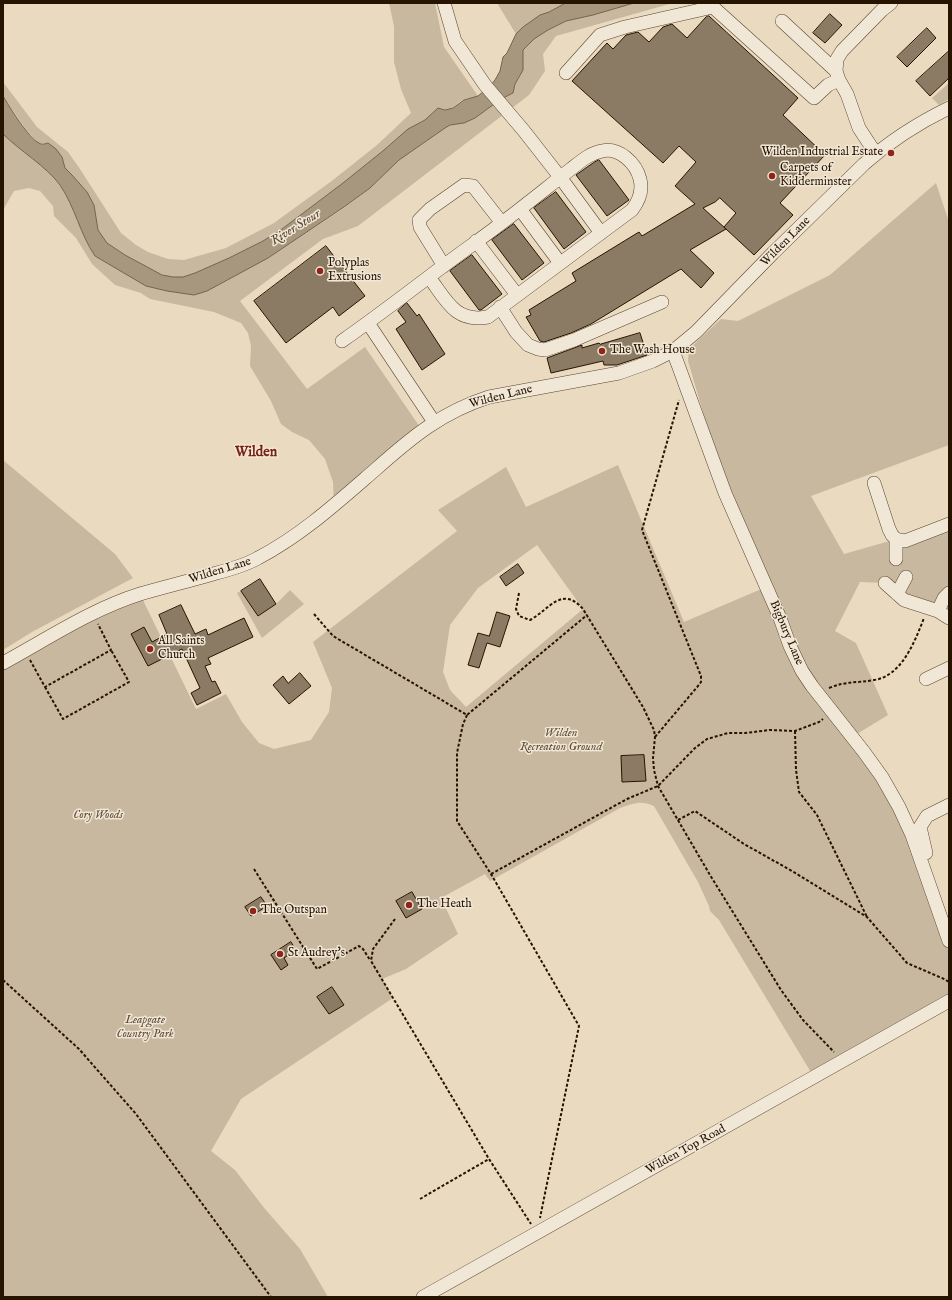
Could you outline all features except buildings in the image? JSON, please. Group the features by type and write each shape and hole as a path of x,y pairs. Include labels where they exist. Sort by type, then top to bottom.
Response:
{"street":[{"path":"444,3 455,41 485,85 504,106 560,177 601,233"},
{"path":"838,76 836,59 882,10 891,3"},
{"path":"566,73 600,35 625,27 713,7 814,98 838,76"},
{"path":"782,21 838,76 847,94 859,128 876,154"},
{"name":"Wilden Lane","path":"3,663 92,614 140,594 225,571 258,558 301,531 350,491 404,443 434,422 459,408 503,394 620,373 653,361 673,351 696,332 773,253 876,154 906,131 949,108"},
{"path":"342,341 502,223 560,177 591,155 605,150 612,151 626,157 634,166 640,179 641,191 638,201 632,210 488,316 478,318 466,317 455,311 429,277"},
{"path":"444,266 420,228 419,220 430,209 464,185 473,186 502,223"},
{"path":"520,209 560,263"},
{"path":"476,242 517,295"},
{"path":"500,308 516,332 528,345 545,350 574,340 662,302"},
{"path":"368,323 434,422"},
{"name":"Bigbury Lane","path":"673,351 725,493 780,618 790,646 802,671 817,694 864,752 892,793 909,828 926,872 949,941"},
{"path":"874,483 888,529 896,539 905,541 949,524"},
{"path":"896,539 896,559"},
{"path":"897,594 906,577"},
{"path":"885,583 904,600 939,612 944,598 949,593"},
{"path":"926,678 949,668"},
{"path":"926,872 929,864 920,827 927,816 949,805"},
{"name":"Wilden Top Road","path":"423,1297 949,1001"}],"path":[{"path":"655,738 701,682 701,676 642,530 684,382"},
{"path":"518,593 516,609 519,616 526,620 530,620 556,602 565,598 572,599 587,615 643,707 654,730 655,738 653,758 658,786 710,875 781,990 803,1020 843,1061"},
{"path":"817,694 845,682 874,680 881,678 896,669 908,653 918,635 939,612"},
{"path":"25,651 63,719 129,682 92,614"},
{"path":"314,614 333,636 467,715"},
{"path":"538,1233 579,1026 491,874 457,821 457,753 463,724 467,715 587,615"},
{"path":"45,687 111,650"},
{"path":"491,874 627,799 658,786 694,748 707,739 728,732 745,733 770,730 795,731 819,722 832,712"},
{"path":"795,731 796,770 799,792 817,816 867,917 907,963 944,978 949,982"},
{"path":"678,820 695,811 744,844 792,871 867,917"},
{"path":"254,869 316,969 359,946 363,949 489,1159 538,1233"},
{"path":"371,961 373,949 395,919"},
{"path":"3,980 79,1049 136,1114 271,1297"},
{"path":"420,1198 489,1159"}],"green space":[{"path":"389,3 435,3 444,47 478,96 465,99 448,109 438,108 425,120 394,141 343,183 282,229 263,241 229,258 183,277 162,275 125,255 107,243 98,230 94,205 87,192 65,168 62,157 44,144 38,143 27,131 3,96 3,82 37,127 68,152 121,233 148,252 168,259 184,260 226,248 274,223 333,180 377,145 411,113 401,89 394,62 394,26"},
{"path":"497,3 566,3 540,15 516,34"},
{"path":"634,3 673,3 556,36 543,54 545,71 529,95 358,226 323,239 240,301 307,389 365,347 422,430 334,504 333,482 325,459 309,440 292,432 281,424 271,401 250,366 251,346 248,333 241,323 214,312 150,299 141,293 115,285 92,264 76,238 54,216 53,206 40,191 29,188 14,191 3,210 3,134 48,171 60,185 70,202 85,239 95,256 146,286 194,295 207,291 268,258 344,208 370,188 399,160 445,128 450,125 464,123 475,118 501,99 513,93 515,84 523,70 523,50 534,39 566,21"},
{"path":"949,83 949,99 939,105 932,98"},
{"path":"936,183 949,222 949,445 811,496 844,554 949,524 949,593 938,611 885,583 860,582 835,631 856,643 888,715 852,737 882,777 949,941 949,1001 812,1074 719,920 710,911 698,882 654,806 645,803 629,805 620,808 490,881 485,874 441,898 458,934 406,969 382,979 393,998 241,1099 211,1151 235,1170 265,1209 300,1249 328,1297 3,1297 3,663 140,594 196,709 226,694 242,722 259,743 274,749 311,740 329,712 332,688 313,642 457,531 438,510 506,467 526,507 618,465 684,622 766,587 699,423 705,419 688,361 689,349 721,319 738,321 830,275","holes":["537,545 583,609 466,707 450,690 443,672 450,625 478,588"]},
{"path":"3,460 115,554 133,578 32,632 3,650"},
{"path":"290,590 304,604 262,638 237,593 241,591 258,616 276,604"}],"water":[{"name":"River Stour","path":"566,3 634,3 566,21 534,39 523,50 523,70 515,84 513,93 501,99 475,118 464,123 450,125 445,128 399,160 370,188 268,258 207,291 194,295 146,286 95,256 85,239 70,202 60,185 48,171 3,134 3,96 30,135 40,144 48,143 56,149 62,157 65,168 87,192 94,205 98,230 107,243 125,255 162,275 183,277 229,258 263,241 282,229 343,183 408,129 425,120 438,108 445,110 453,108 464,100 478,96 495,80 500,71 503,57 507,53 516,34 540,15"}],"place":[{"name":"Wilden Industrial Estate","path":"891,153"},
{"name":"Carpets of Kidderminster","path":"772,176"},
{"name":"Polyplas Extrusions","path":"320,271"},
{"name":"The Wash House","path":"602,351"},
{"name":"All Saints Church","path":"150,649"},
{"name":"The Heath","path":"409,905"},
{"name":"The Outspan","path":"253,911"},
{"name":"St Audrey's","path":"280,954"}],"district":[{"name":"Wilden","path":"256,453"}],"park label":[{"name":"Wilden Recreation Ground","path":"561,741"},
{"name":"Cory Woods","path":"98,816"},
{"name":"Leapgate Country Park","path":"145,1028"}]}
